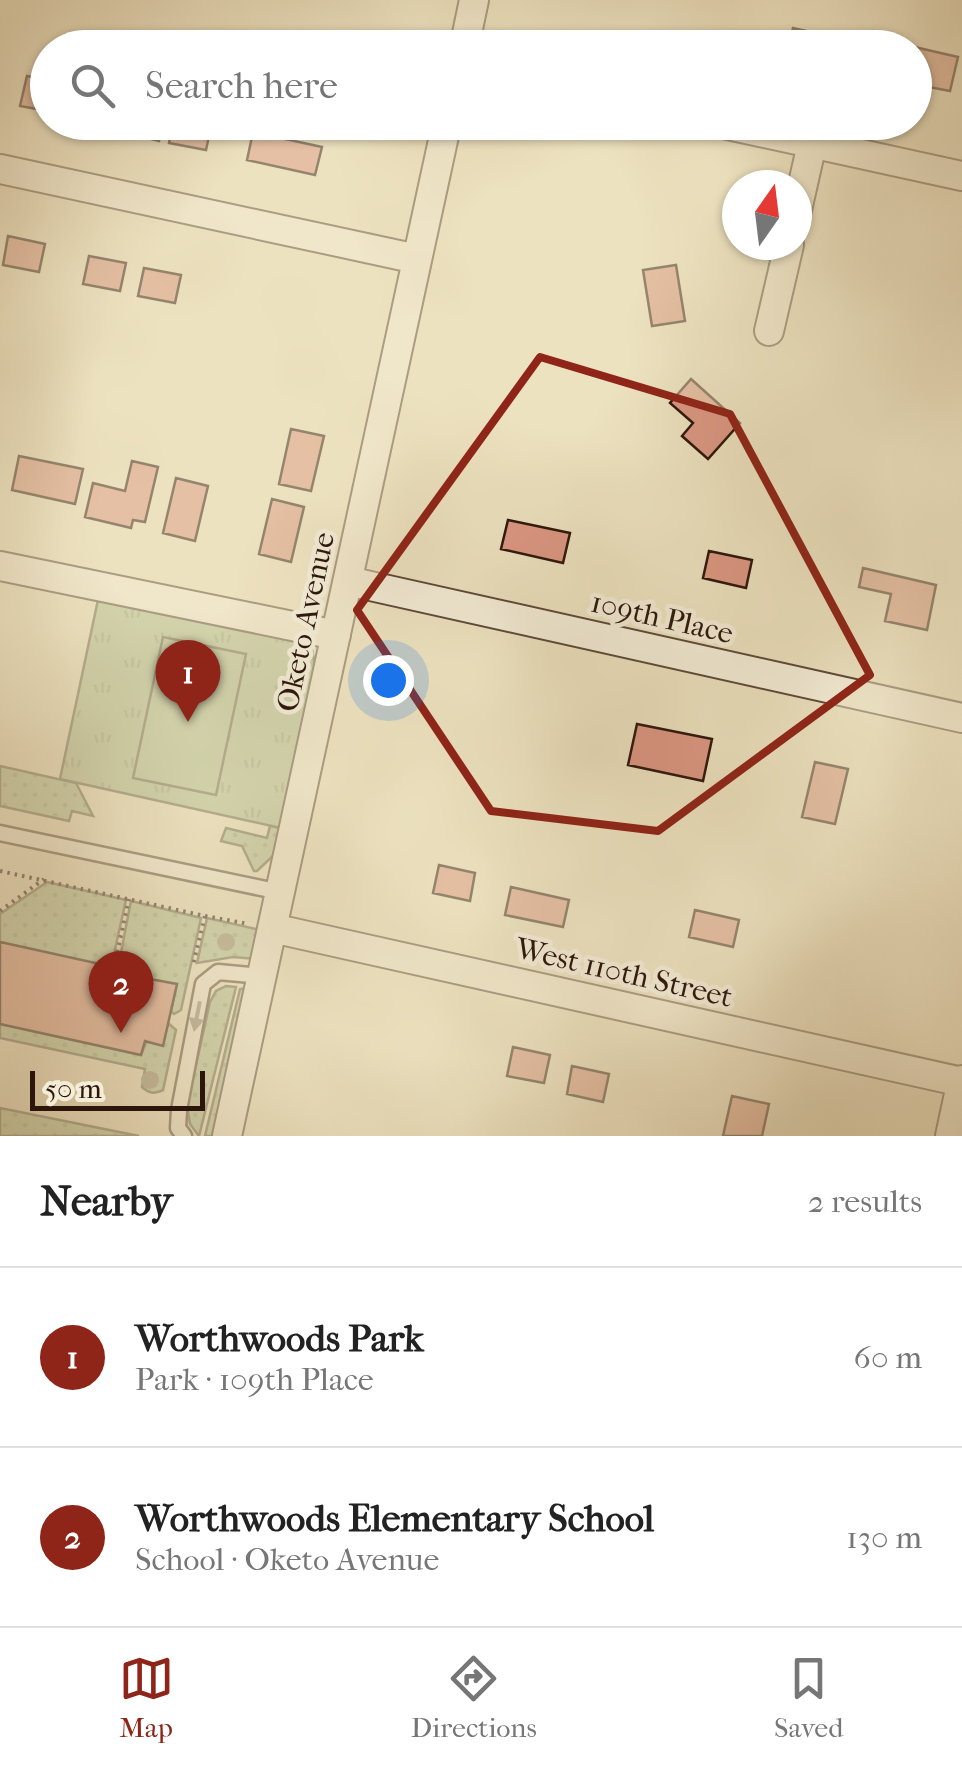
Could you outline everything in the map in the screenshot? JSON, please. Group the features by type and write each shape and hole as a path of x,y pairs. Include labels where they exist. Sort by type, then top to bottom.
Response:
{"street":[{"path":"468,30 474,0"},
{"name":"Oketo Avenue","path":"227,1136 262,976 261,926 280,892 443,140"},
{"path":"794,140 962,176"},
{"path":"806,170 812,144"},
{"path":"0,168 418,260"},
{"path":"769,332 786,260"},
{"path":"0,566 336,635"},
{"name":"109th Place","path":"348,580 962,718"},
{"name":"West 110th Street","path":"261,926 962,1081"},
{"path":"950,1136 962,1081"}],"lane":[{"path":"0,833 280,892"},
{"path":"184,1136 178,1128 179,1110 203,984 218,972 262,976"}],"path":[{"path":"0,871 261,926"},
{"path":"0,910 44,879"},
{"path":"114,968 129,899"},
{"path":"192,968 205,916"}],"highlighted area":[{"path":"540,357 730,414 870,675 658,831 491,811 357,610"}],"green space":[{"path":"99,595 303,642 312,650 315,664 281,828 60,779"},
{"path":"163,637 246,654 216,795 133,778"},
{"path":"0,766 76,783 93,816 72,811 69,821 0,806"},
{"path":"270,826 281,828 276,853 257,871 242,846 221,841 226,828 267,838"},
{"path":"47,882 126,900 111,967 0,942 0,914"},
{"path":"131,901 201,918 181,1010 174,1014 171,1011 177,984 117,973"},
{"path":"207,918 265,931 256,959 233,957 197,963"},
{"path":"236,987 199,1136 190,1124 187,1105 210,1002 216,991"},
{"path":"247,988 216,1136 205,1136 240,989"},
{"path":"168,1023 176,1030 163,1090 155,1093 142,1087 145,1069 0,1038 0,1024 141,1055 146,1042 163,1045"},
{"path":"0,1108 139,1136 0,1136"}],"building":[{"path":"932,51 958,57 950,91 932,88"},
{"path":"27,76 30,77 30,108 20,106"},
{"path":"170,140 208,140 206,150 169,143"},
{"path":"251,140 290,140 322,147 315,175 247,160"},
{"path":"8,236 45,244 39,272 3,265"},
{"path":"89,256 126,263 120,291 83,284"},
{"path":"676,265 685,321 652,326 643,270"},
{"path":"144,268 181,275 175,303 138,296"},
{"path":"691,379 740,423 708,459 682,436 693,423 670,403"},
{"path":"291,429 324,436 311,491 279,484"},
{"path":"19,456 83,469 75,504 12,490"},
{"path":"132,461 158,467 145,522 133,520 131,528 85,517 93,483 125,491"},
{"path":"176,478 208,486 195,541 163,533"},
{"path":"272,499 304,507 291,562 259,554"},
{"path":"508,520 570,533 563,563 501,549"},
{"path":"709,551 752,560 746,588 703,578"},
{"path":"863,568 936,585 927,630 885,621 891,594 859,587"},
{"path":"637,724 712,739 703,781 628,765"},
{"path":"815,762 848,769 835,824 802,817"},
{"path":"439,865 475,873 470,901 433,893"},
{"path":"511,887 569,900 563,927 505,915"},
{"path":"695,910 739,920 733,947 689,937"},
{"path":"0,942 118,968 117,973 177,984 163,1046 145,1041 141,1055 0,1024"},
{"path":"513,1047 550,1055 544,1083 507,1076"},
{"path":"572,1066 609,1074 603,1102 567,1094"},
{"path":"732,1096 769,1104 762,1136 723,1136"}],"place":[{"name":"Worthwoods Park","path":"188,722"},
{"name":"Worthwoods Elementary School","path":"121,1033"}]}
